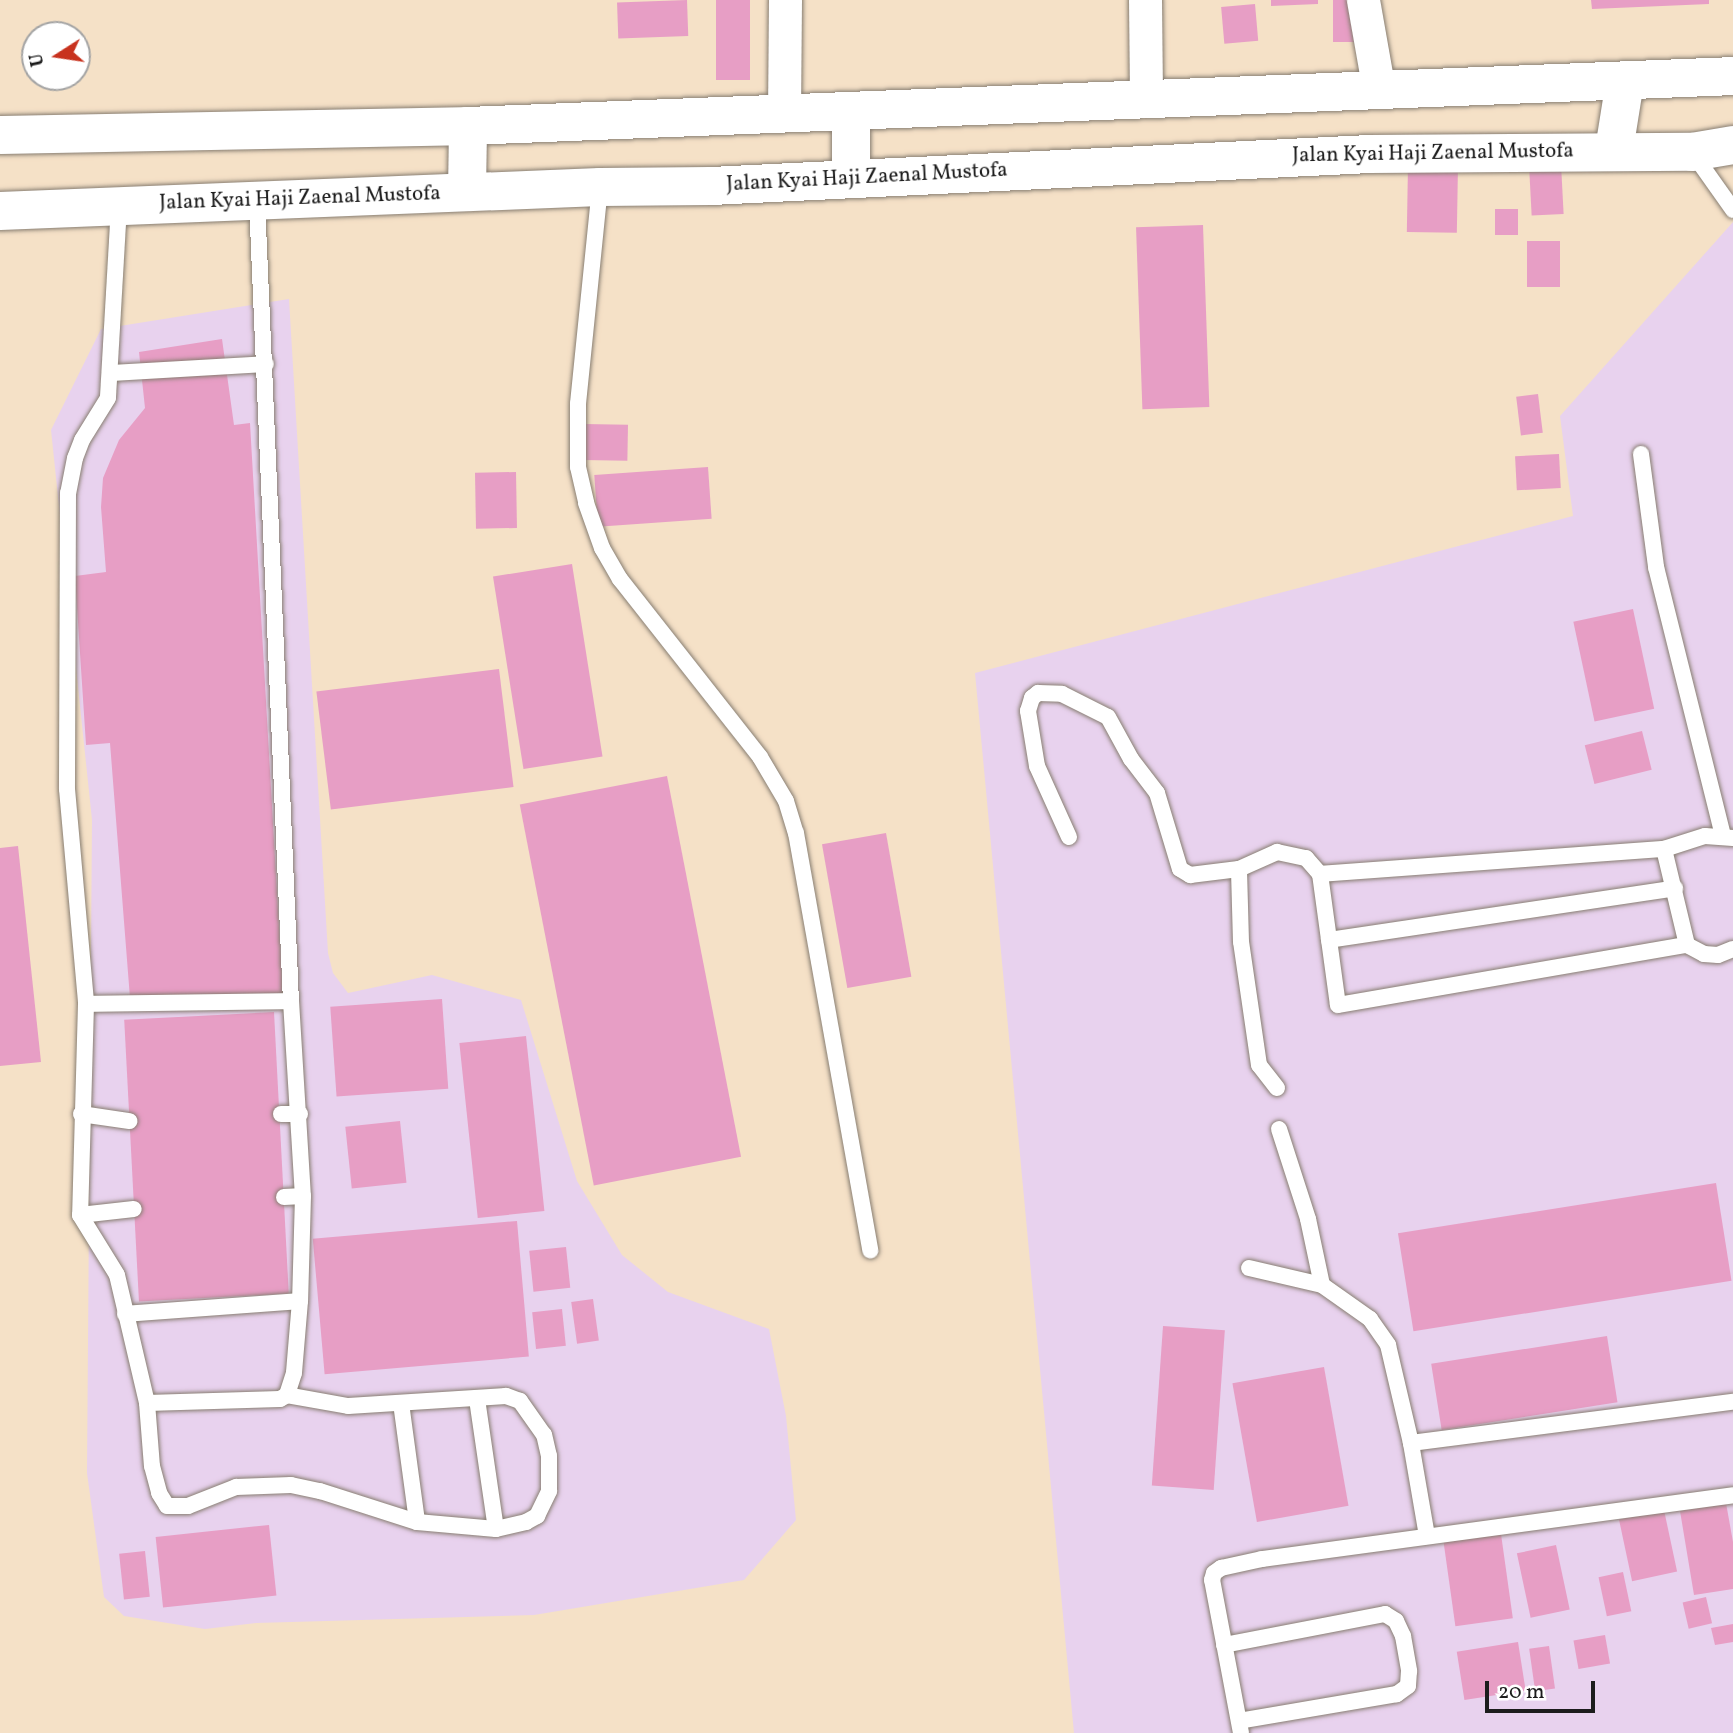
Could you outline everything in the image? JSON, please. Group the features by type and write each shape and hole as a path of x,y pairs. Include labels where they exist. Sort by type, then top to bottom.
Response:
{"main road":[{"path":"0,135 468,126 1733,76"},
{"path":"1614,150 1625,81"},
{"path":"851,111 851,178"},
{"path":"467,192 468,126"},
{"name":"Jalan Kyai Haji Zaenal Mustofa","path":"0,211 600,187 711,186 1369,154 1614,150 1692,152 1733,145"}],"street":[{"path":"784,114 785,0"},
{"path":"1145,0 1146,101"},
{"path":"1363,0 1379,91"}],"lane":[{"path":"1692,152 1733,210"},
{"path":"600,187 578,404 578,467 586,503 602,548 620,579 760,757 786,801 796,833 870,1250"},
{"path":"257,201 266,363 291,1001 303,1196 300,1301 294,1373 287,1395"},
{"path":"120,205 108,398 75,458 68,493 67,789 86,1004 80,1114 80,1215 117,1275 147,1403 152,1466 159,1493 167,1506 188,1506 236,1487 290,1485 417,1522 496,1529 526,1522 543,1507 549,1491 549,1456 544,1435 520,1401 506,1395 348,1406 287,1395 280,1399 147,1403"},
{"path":"111,373 266,363"},
{"path":"1320,874 1664,849 1705,836 1728,837 1656,567 1641,454"},
{"path":"1069,837 1037,766 1028,711 1032,698 1038,692 1062,694 1108,717 1130,759 1157,793 1180,869 1190,875 1239,869 1277,852 1306,858 1320,874 1338,1005 1686,946 1704,954 1718,955 1733,949"},
{"path":"1664,849 1675,888 1686,946"},
{"path":"1239,869 1241,942 1259,1065 1277,1088"},
{"path":"1329,940 1675,888"},
{"path":"86,1004 291,1001"},
{"path":"80,1114 129,1121"},
{"path":"281,1115 300,1114"},
{"path":"1279,1129 1308,1219 1322,1285"},
{"path":"284,1197 303,1196"},
{"path":"80,1215 134,1209"},
{"path":"1249,1268 1322,1285 1370,1319 1388,1345 1412,1443 1427,1536"},
{"path":"125,1314 300,1301"},
{"path":"477,1399 496,1529"},
{"path":"1412,1443 1733,1402"},
{"path":"401,1403 417,1522"},
{"path":"1224,1645 1385,1614 1396,1621 1403,1636 1409,1671 1408,1686 1397,1694 1240,1727 1224,1645 1212,1580 1214,1573 1221,1568 1427,1536 1733,1495"}],"shaded area":[{"path":"1733,222 1733,1733 1074,1733 975,673 1573,516 1560,416"},
{"path":"289,299 328,953 333,973 348,993 432,975 521,1000 577,1181 622,1255 668,1292 769,1329 786,1416 796,1520 744,1580 534,1615 256,1623 205,1629 124,1616 104,1597 87,1473 92,820 51,430 101,329"}],"building":[{"path":"687,0 688,36 618,38 617,2"},
{"path":"716,0 750,0 750,80 716,80"},
{"path":"1271,0 1318,0 1318,4 1271,6"},
{"path":"1333,0 1357,0 1357,42 1333,42"},
{"path":"1591,0 1709,0 1709,4 1592,9"},
{"path":"1255,4 1258,41 1224,44 1221,7"},
{"path":"1561,164 1564,214 1532,216 1529,166"},
{"path":"1408,165 1458,166 1457,233 1407,232"},
{"path":"1495,209 1518,209 1518,235 1495,235"},
{"path":"1203,225 1209,407 1142,409 1136,227"},
{"path":"1527,241 1560,241 1560,287 1527,287"},
{"path":"222,339 234,425 250,423 283,997 130,998 110,743 86,745 75,576 106,572 101,507 103,478 119,440 145,408 139,352"},
{"path":"1538,394 1543,433 1521,435 1516,397"},
{"path":"584,424 628,425 627,461 583,460"},
{"path":"1559,454 1561,488 1517,490 1515,456"},
{"path":"708,467 712,519 598,527 594,475"},
{"path":"516,472 517,528 476,529 475,473"},
{"path":"572,564 603,757 523,769 493,577"},
{"path":"1633,609 1654,709 1595,721 1573,622"},
{"path":"499,669 514,787 331,810 316,691"},
{"path":"1642,731 1652,770 1594,784 1585,745"},
{"path":"667,776 741,1157 594,1185 520,805"},
{"path":"886,833 911,977 847,988 822,844"},
{"path":"18,846 41,1062 0,1066 0,848"},
{"path":"442,999 448,1089 337,1097 330,1007"},
{"path":"274,1012 289,1294 139,1301 124,1020"},
{"path":"526,1036 544,1211 478,1218 459,1043"},
{"path":"400,1121 406,1183 352,1188 345,1127"},
{"path":"1716,1183 1731,1281 1413,1331 1398,1233"},
{"path":"517,1221 529,1356 325,1374 313,1239"},
{"path":"566,1247 570,1288 533,1292 529,1251"},
{"path":"593,1299 599,1341 577,1344 571,1302"},
{"path":"562,1309 566,1346 536,1349 532,1312"},
{"path":"1163,1326 1225,1330 1214,1490 1152,1486"},
{"path":"1607,1336 1617,1402 1442,1430 1431,1364"},
{"path":"1324,1367 1348,1506 1257,1522 1232,1383"},
{"path":"1726,1503 1733,1542 1733,1589 1694,1595 1680,1511"},
{"path":"1664,1510 1677,1572 1632,1581 1619,1520"},
{"path":"269,1525 276,1596 163,1608 156,1537"},
{"path":"1501,1534 1513,1618 1455,1626 1444,1542"},
{"path":"1556,1545 1570,1610 1531,1618 1517,1553"},
{"path":"145,1551 150,1597 124,1599 119,1554"},
{"path":"1623,1572 1631,1611 1607,1616 1599,1577"},
{"path":"1706,1597 1712,1623 1689,1629 1683,1602"},
{"path":"1733,1624 1733,1642 1715,1645 1711,1628"},
{"path":"1605,1635 1610,1664 1579,1669 1573,1641"},
{"path":"1518,1642 1526,1690 1464,1700 1457,1652"},
{"path":"1549,1646 1555,1689 1535,1691 1529,1649"}]}
